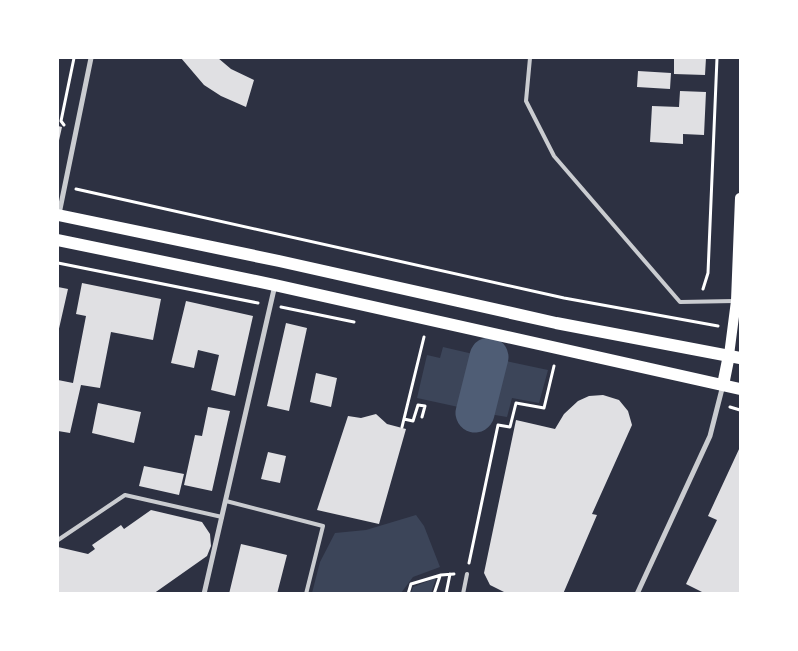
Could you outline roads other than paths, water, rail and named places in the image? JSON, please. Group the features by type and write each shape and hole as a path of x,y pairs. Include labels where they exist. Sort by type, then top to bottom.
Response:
{"main road":[{"path":"723,384 735,357 734,328 740,198"},
{"path":"58,215 279,261 556,323 735,357"},
{"path":"58,240 275,285 740,388"}],"street":[{"path":"58,215 91,58"},
{"path":"204,594 275,285"},
{"path":"637,594 710,436 723,384"}],"lane":[{"path":"530,58 526,101 554,156 680,302 736,301"},
{"path":"58,540 125,495 222,517"},
{"path":"226,501 323,526 306,594"},
{"path":"463,594 467,574"}],"waterway":[{"path":"475,413 489,357"}]}
